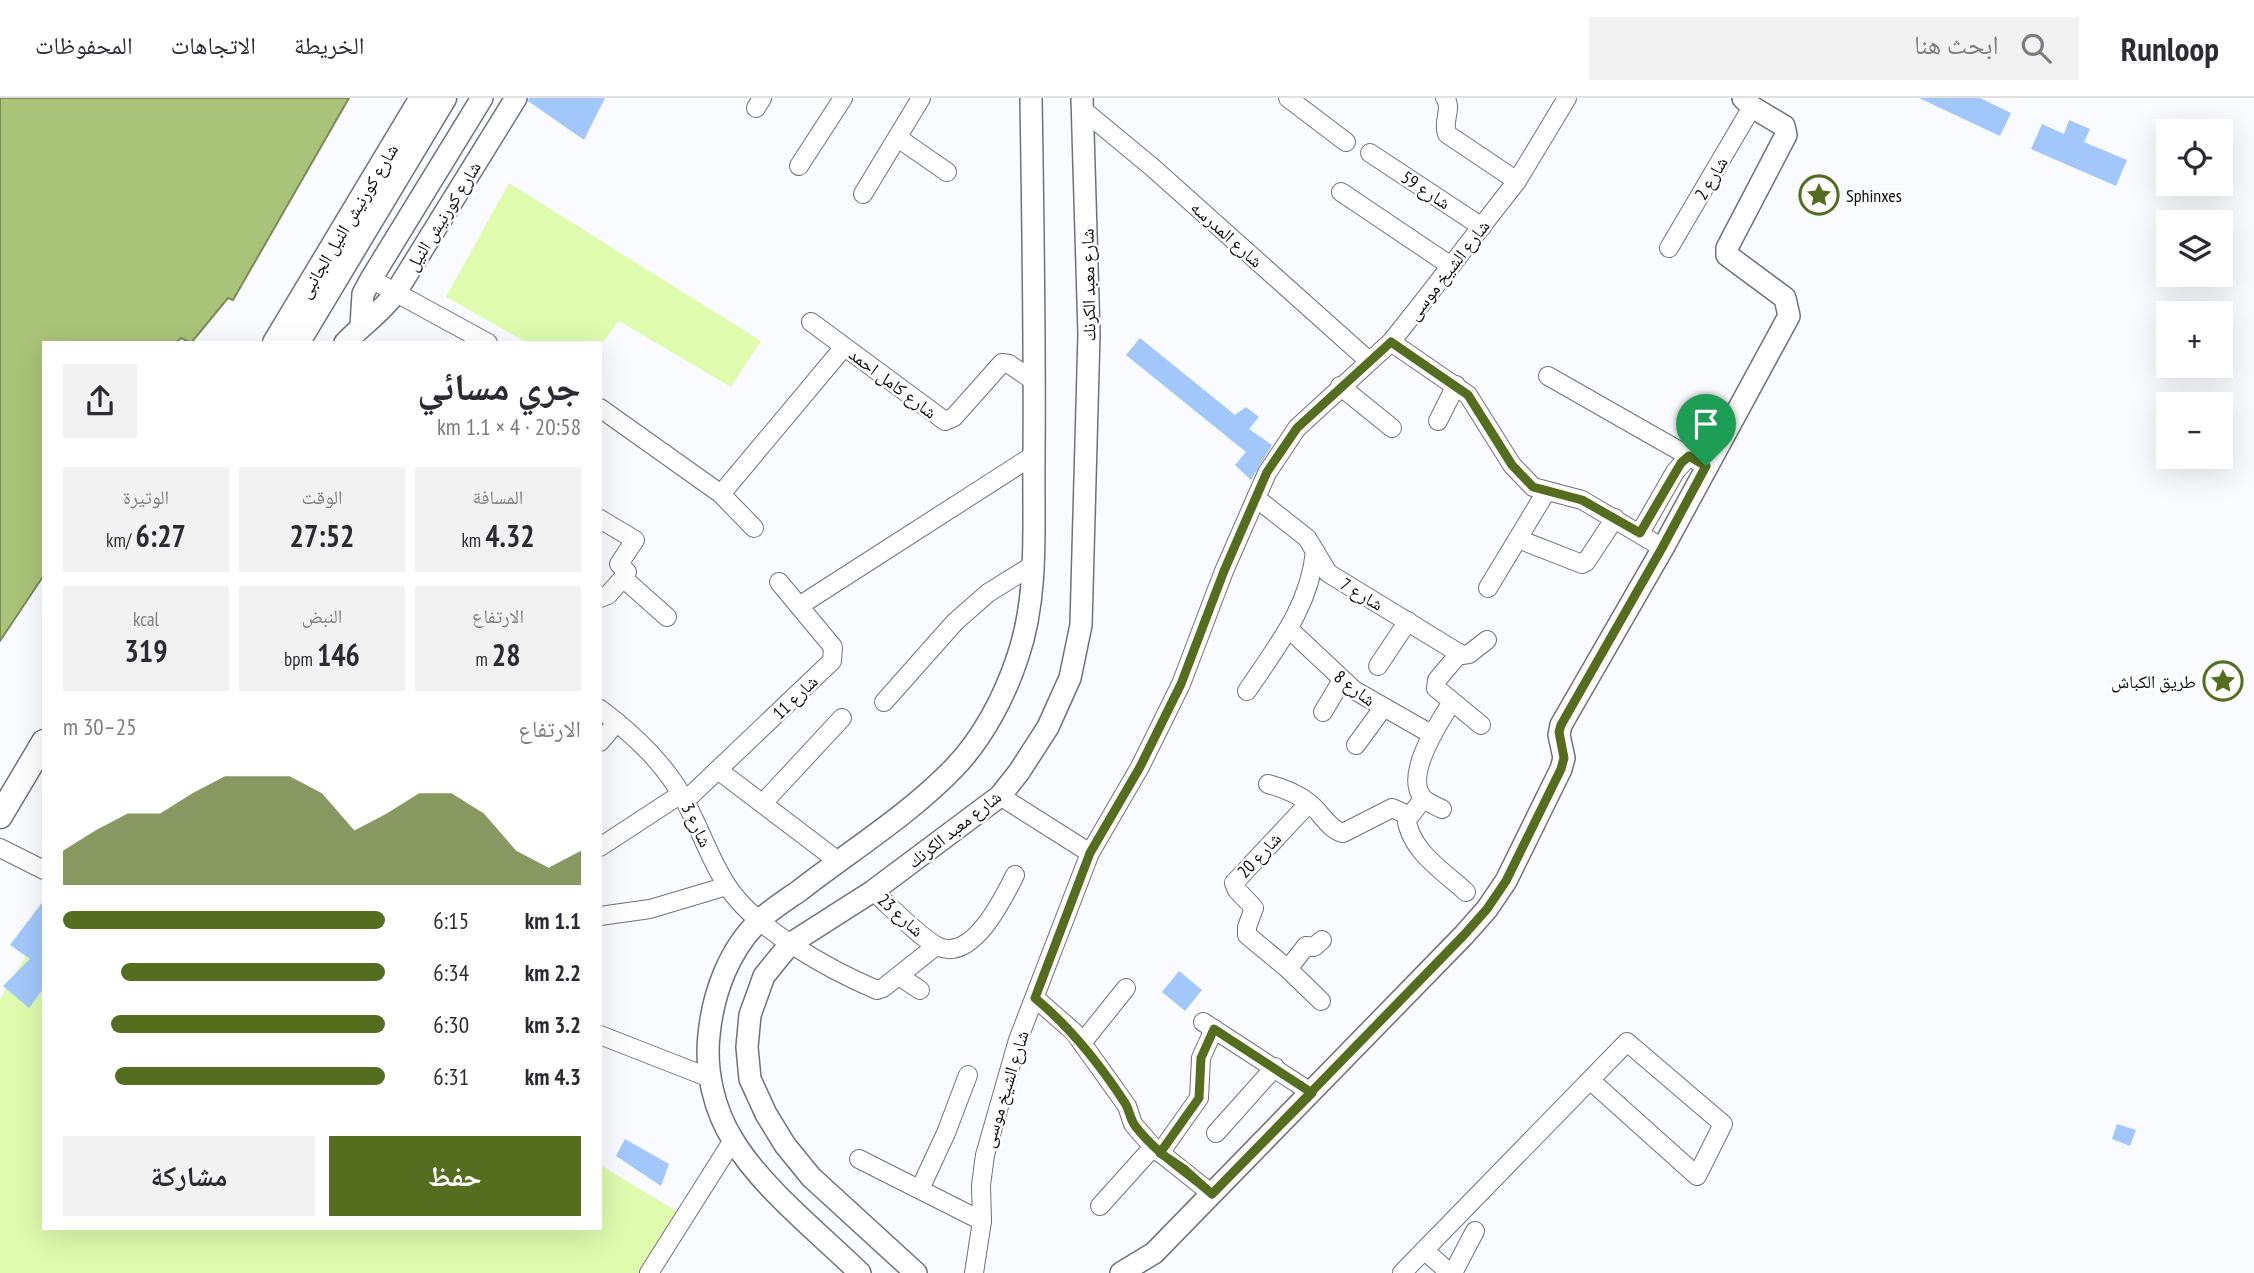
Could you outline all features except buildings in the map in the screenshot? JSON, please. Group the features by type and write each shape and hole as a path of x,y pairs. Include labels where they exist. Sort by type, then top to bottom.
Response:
{"main road":[{"name":"شارع كورنيش النيل الجانبى","path":"276,341 422,98"},
{"name":"شارع كورنيش النيل الجانبى","path":"298,341 444,98"},
{"path":"0,816 42,745"}],"street":[{"name":"شارع كورنيش النيل","path":"347,341 381,311 396,292 516,98"},
{"path":"799,166 843,98"},
{"path":"863,194 921,98"},
{"path":"860,1273 758,1173 733,1140 720,1113 710,1078 711,1013 720,982 734,953 759,920 925,795 955,767 980,734 1000,699 1018,656 1030,611 1033,565 1031,98"},
{"path":"1288,98 1346,142"},
{"path":"1445,98 1448,102 1444,126 1447,134 1517,181"},
{"name":"شارع الشيخ موسى","path":"974,1273 982,1221 981,1185 985,1156 1018,1040 1090,853 1140,767 1181,684 1224,571 1267,472 1297,428 1391,342 1517,181 1567,98"},
{"path":"1121,1273 1154,1253 1312,1093 1472,926 1506,881 1563,763 1559,732 1561,725 1662,548 1697,461 1789,316 1785,298 1727,255 1727,248 1786,135 1784,126 1747,103"},
{"name":"شارع 2","path":"1669,248 1747,103"},
{"name":"شارع المدرسه","path":"1082,104 1369,360"},
{"name":"شارع معبد الكرنك","path":"916,1273 811,1177 785,1145 766,1114 750,1079 747,1047 756,995 764,976 790,944 873,891 1000,796 1048,727 1070,678 1082,625 1089,334 1082,104"},
{"name":"شارع كورنيش النيل","path":"361,326 363,294 478,105"},
{"path":"478,105 499,125"},
{"path":"898,138 947,172"},
{"name":"شارع 59","path":"1370,153 1482,227"},
{"path":"1341,192 1451,266"},
{"path":"371,279 484,341"},
{"name":"شارع كامل احمد","path":"811,322 945,421 954,416 1002,363 1009,364 1034,381"},
{"path":"1391,342 1456,385 1478,407 1522,477 1533,487 1582,500 1662,548"},
{"path":"721,494 845,347"},
{"path":"1548,376 1697,461"},
{"path":"1438,421 1456,385"},
{"path":"1340,386 1392,428"},
{"path":"602,409 721,494 754,528"},
{"path":"799,606 1034,455"},
{"path":"1640,533 1675,472 1697,461"},
{"path":"1488,588 1546,492"},
{"name":"شارع 7","path":"1256,498 1307,538 1328,573 1459,654"},
{"path":"1518,539 1582,564 1615,518"},
{"path":"602,520 635,540 619,564 627,572 608,595 602,597"},
{"path":"1247,691 1289,629 1311,584 1315,551"},
{"path":"884,702 955,622 988,593 1033,565"},
{"path":"623,578 667,617"},
{"name":"شارع 11","path":"683,797 718,770 832,661 834,647 779,582"},
{"path":"1378,666 1408,621"},
{"name":"شارع 8","path":"1289,629 1342,680 1382,708 1431,734"},
{"path":"1481,724 1439,691 1435,684 1459,654 1469,654 1486,640"},
{"path":"1323,712 1342,680"},
{"path":"1442,810 1423,799 1418,785 1420,768 1431,734 1452,702"},
{"path":"1356,745 1382,708"},
{"name":"شارع 3","path":"602,711 652,755 683,797 727,886 759,920 790,944 877,990 899,976"},
{"path":"763,803 842,718"},
{"path":"602,740 617,722"},
{"path":"718,770 838,860"},
{"path":"1268,784 1283,788 1309,803 1338,832 1347,831 1392,808 1406,816 1413,814 1423,799"},
{"path":"1000,796 1090,853"},
{"path":"602,846 683,797"},
{"name":"شارع 20","path":"1309,803 1234,883 1254,908 1247,935 1288,969 1321,1002"},
{"path":"1406,816 1411,838 1417,848 1466,892"},
{"path":"0,848 42,869"},
{"name":"شارع 23","path":"873,891 936,946 955,948 971,939 993,915 1015,875"},
{"path":"602,916 650,909 727,886"},
{"path":"1288,969 1306,946 1314,947 1322,940"},
{"path":"920,990 899,976 936,946"},
{"path":"1082,1043 1126,988"},
{"path":"1035,998 1062,1020 1082,1043 1127,1106 1133,1124 1156,1150 1184,1169 1212,1194"},
{"path":"1100,1206 1156,1150 1199,1098 1201,1058 1208,1026 1312,1093"},
{"path":"602,1036 710,1078"},
{"path":"1402,1273 1627,1042 1724,1124 1697,1176 1590,1080"},
{"path":"1216,1133 1275,1067"},
{"path":"920,1189 946,1133 968,1075"},
{"path":"649,1273 733,1140"},
{"path":"859,1159 982,1221"},
{"path":"818,1232 842,1206"},
{"path":"1424,1250 1451,1273 1475,1231"}],"shaded area":[{"path":"0,98 349,98 233,300 228,298 193,341 181,338 178,341 42,341 42,578 0,641"},
{"path":"509,183 761,341 731,387 619,321 602,343 602,341 524,341 446,297"},
{"path":"42,930 42,1230 602,1230 602,1166 678,1212 641,1273 0,1273 0,999"}],"place":[{"name":"Sphinxes","path":"1819,195"},
{"name":"طريق الكباش","path":"2223,681"}],"route":[{"path":"1706,466 1561,725 1559,732 1563,763 1506,881 1487,909 1464,935 1312,1093 1212,1194 1184,1169 1160,1153 1199,1098 1201,1058 1214,1029 1312,1093 1262,1144 1212,1194 1184,1169 1160,1153 1153,1147 1133,1124 1127,1106 1074,1032 1035,998 1090,853 1140,767 1181,684 1224,571 1267,472 1297,428 1391,342 1468,395 1512,465 1533,487 1582,500 1640,533 1681,463 1689,456 1706,466"}]}
